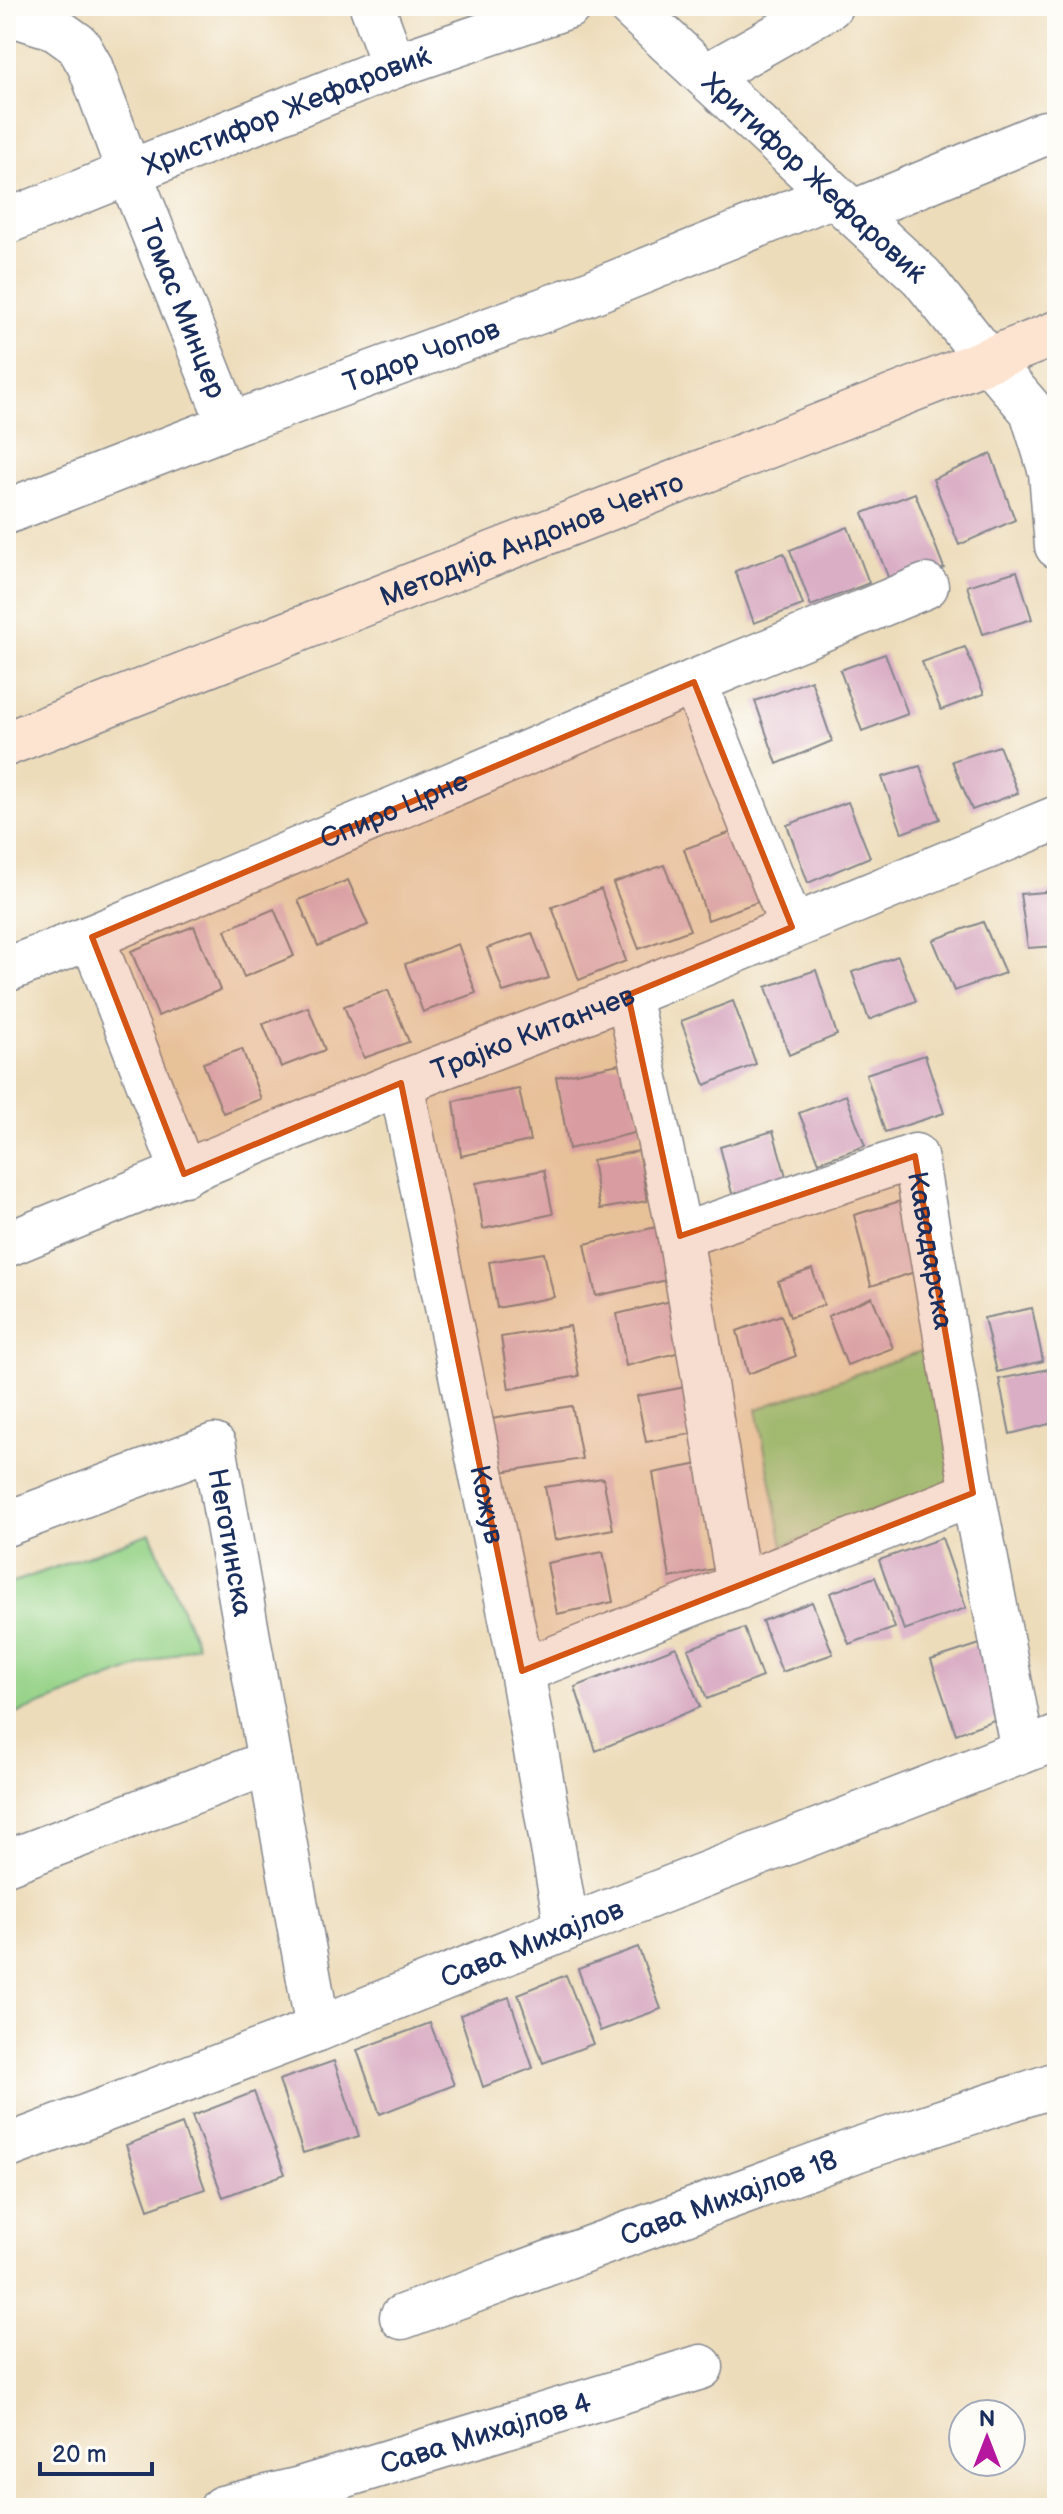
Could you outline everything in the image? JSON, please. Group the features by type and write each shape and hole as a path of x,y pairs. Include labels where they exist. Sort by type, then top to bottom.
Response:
{"main road":[{"name":"Методија Андонов Ченто","path":"6,744 1057,333"}],"street":[{"path":"372,6 394,66"},
{"name":"Христифор Жефаровиќ","path":"6,222 394,66 569,6"},
{"name":"Хритифор Жефаровиќ","path":"630,6 922,277 988,360"},
{"path":"706,76 830,6"},
{"name":"Томас Минцер","path":"6,12 53,27 78,45 90,66 230,425"},
{"name":"Тодор Чопов","path":"6,512 230,425 587,294 1045,133"},
{"path":"988,360 1032,411 1051,472 1057,546"},
{"name":"Спиро Црне","path":"6,970 92,937 926,586"},
{"path":"694,682 792,927"},
{"name":"Трајко Китанчев","path":"6,1245 401,1083 628,995 1057,818"},
{"path":"92,937 184,1174"},
{"path":"628,995 680,1236 739,1586"},
{"name":"Кожув","path":"401,1083 522,1671 567,1928"},
{"name":"Кавадарска","path":"680,1236 915,1156 973,1493 1040,1744"},
{"name":"Неготинска","path":"6,1524 214,1446 318,2029"},
{"path":"522,1671 973,1493"},
{"name":"Сава Михајлов","path":"6,2147 318,2029 567,1928 1040,1744"},
{"path":"6,1863 270,1762"},
{"name":"Сава Михајлов 18","path":"402,2317 859,2149 1057,2084"},
{"name":"Сава Михајлов 4","path":"222,2508 300,2489 701,2367"}],"highlighted area":[{"path":"694,682 792,927 628,995 680,1236 915,1156 973,1493 522,1671 401,1083 184,1174 92,937"}],"green space":[{"path":"938,1345 962,1477 783,1546 757,1409"},
{"path":"150,1533 197,1645 16,1714 6,1687 6,1585"}],"building":[{"path":"991,454 1015,520 959,545 933,479"},
{"path":"915,493 944,568 892,587 863,513"},
{"path":"848,527 869,583 811,606 790,550"},
{"path":"784,553 803,605 754,623 735,571"},
{"path":"1017,571 1032,619 983,634 967,586"},
{"path":"965,647 984,694 941,710 922,662"},
{"path":"885,654 908,714 862,731 840,670"},
{"path":"811,680 832,741 777,764 755,701"},
{"path":"999,746 1018,793 972,810 952,761"},
{"path":"920,766 940,819 902,833 882,777"},
{"path":"848,802 870,857 808,883 787,825"},
{"path":"743,828 766,899 708,920 684,849"},
{"path":"664,865 690,930 639,949 613,883"},
{"path":"348,880 368,925 318,946 298,900"},
{"path":"601,889 626,961 579,980 552,907"},
{"path":"1057,891 1057,946 1028,948 1020,894"},
{"path":"274,909 294,956 244,977 225,930"},
{"path":"983,922 1005,973 954,991 933,940"},
{"path":"194,926 220,990 158,1016 131,951"},
{"path":"532,933 549,978 503,992 487,948"},
{"path":"458,944 476,993 423,1012 405,964"},
{"path":"898,956 916,1001 869,1020 852,972"},
{"path":"816,970 837,1035 789,1055 766,987"},
{"path":"388,990 409,1042 364,1058 344,1006"},
{"path":"733,1001 756,1064 705,1085 681,1021"},
{"path":"308,1007 325,1050 281,1067 263,1024"},
{"path":"242,1049 261,1099 223,1113 203,1063"},
{"path":"925,1055 944,1113 885,1132 866,1074"},
{"path":"629,1062 642,1131 569,1149 556,1077"},
{"path":"519,1089 530,1141 461,1156 454,1101"},
{"path":"846,1095 865,1146 819,1162 799,1113"},
{"path":"773,1131 788,1183 734,1201 720,1147"},
{"path":"639,1151 647,1201 600,1209 592,1160"},
{"path":"544,1170 553,1214 483,1229 476,1183"},
{"path":"907,1199 924,1269 871,1286 854,1215"},
{"path":"656,1227 667,1280 596,1296 585,1244"},
{"path":"544,1253 554,1297 497,1308 489,1262"},
{"path":"812,1269 824,1305 790,1317 778,1281"},
{"path":"872,1297 893,1348 847,1365 828,1316"},
{"path":"679,1299 688,1350 626,1366 617,1314"},
{"path":"1032,1308 1043,1361 997,1372 984,1318"},
{"path":"781,1315 796,1356 748,1374 737,1331"},
{"path":"570,1326 579,1376 509,1389 501,1337"},
{"path":"1049,1369 1057,1422 1010,1434 999,1379"},
{"path":"686,1387 696,1433 646,1442 637,1396"},
{"path":"572,1406 582,1459 501,1472 491,1419"},
{"path":"699,1464 718,1568 670,1578 653,1473"},
{"path":"603,1478 613,1529 555,1540 545,1487"},
{"path":"942,1538 966,1608 904,1630 879,1560"},
{"path":"603,1552 613,1602 557,1614 547,1563"},
{"path":"875,1577 895,1628 849,1644 830,1593"},
{"path":"812,1602 833,1654 782,1672 762,1621"},
{"path":"744,1628 762,1677 707,1699 688,1649"},
{"path":"980,1644 1005,1716 956,1734 931,1660"},
{"path":"676,1647 700,1707 596,1751 575,1687"},
{"path":"638,1947 661,2009 600,2031 578,1969"},
{"path":"566,1975 593,2044 543,2063 518,1994"},
{"path":"509,1997 533,2068 483,2087 460,2015"},
{"path":"430,2023 454,2085 380,2114 357,2050"},
{"path":"334,2061 359,2136 303,2153 279,2080"},
{"path":"254,2092 285,2174 223,2197 192,2116"},
{"path":"182,2124 205,2189 148,2209 126,2145"}]}
